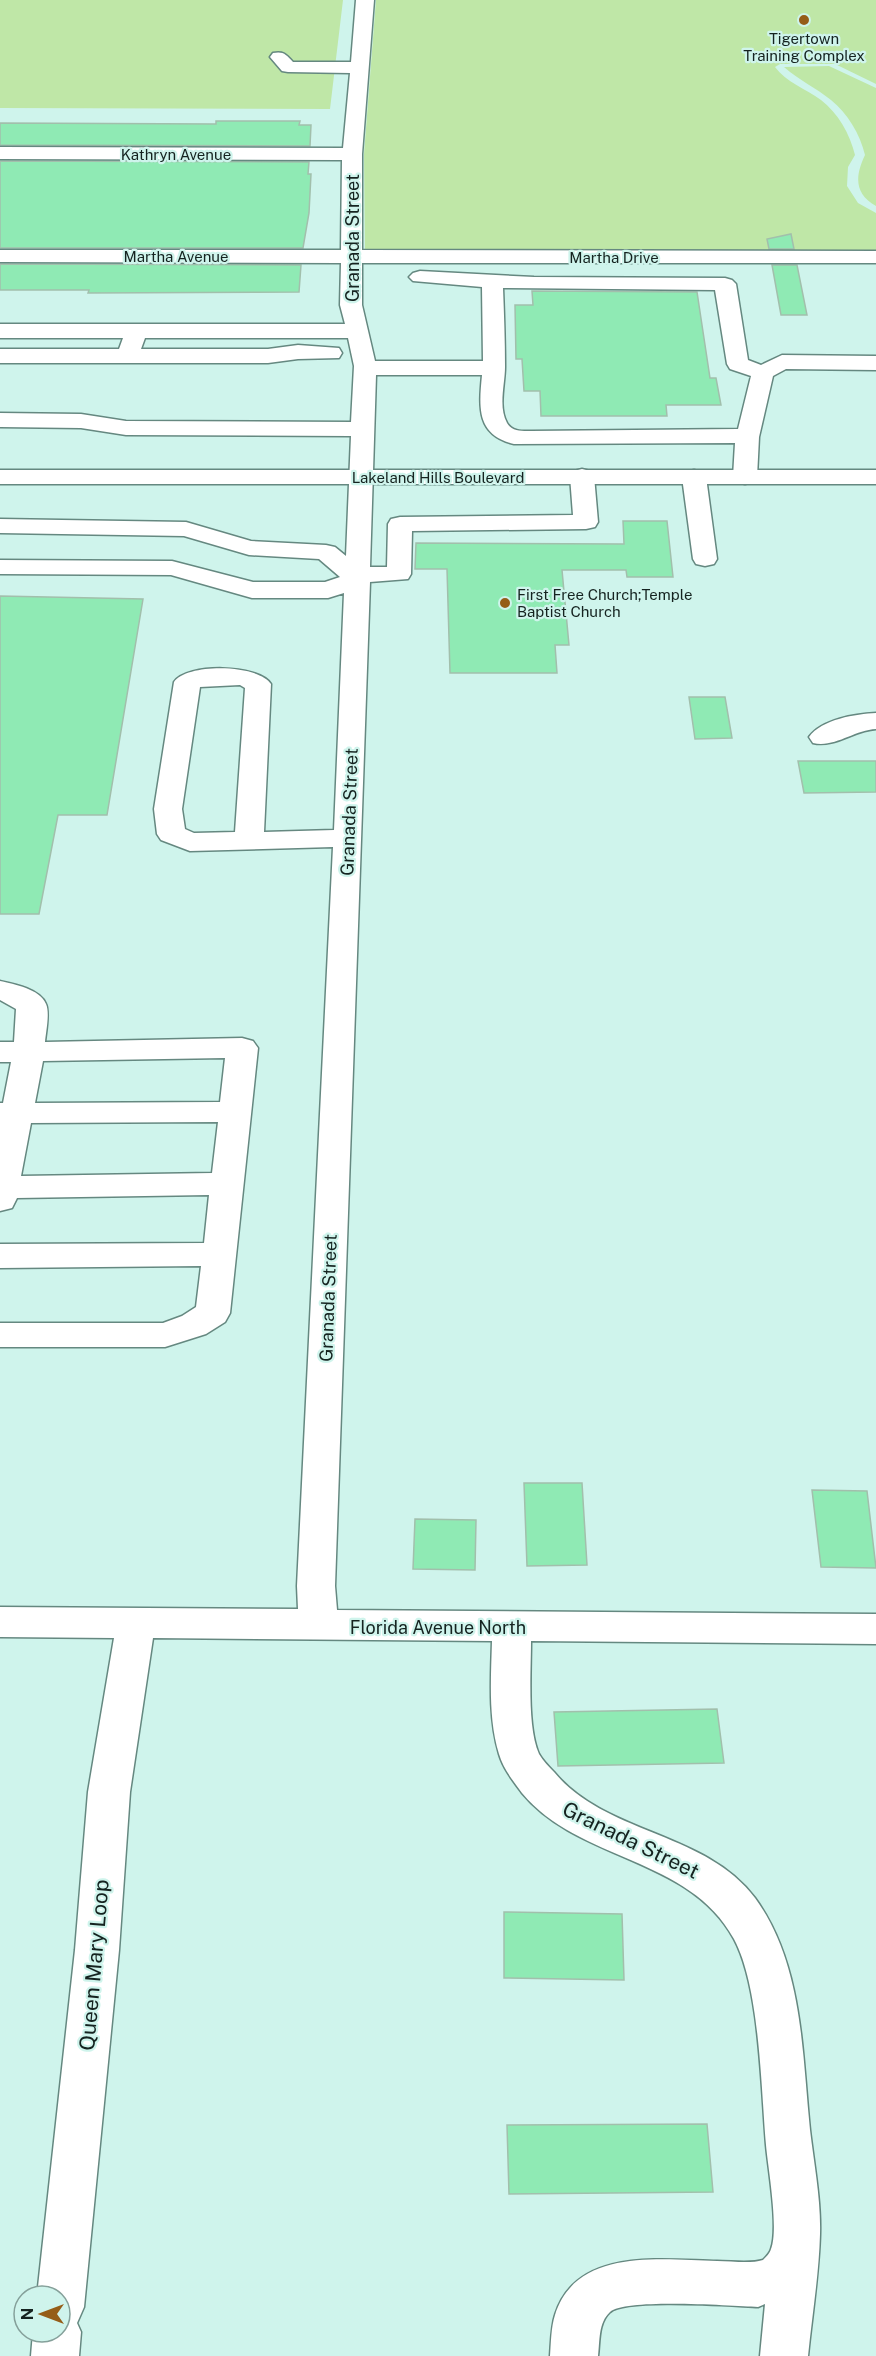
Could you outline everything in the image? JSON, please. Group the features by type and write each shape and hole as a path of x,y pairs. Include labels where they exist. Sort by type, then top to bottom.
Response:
{"street":[{"name":"Granada Street","path":"318,1626 316,1586 363,429 364,361 351,305 357,270 352,154 365,0"},
{"path":"279,57 288,67 360,68"},
{"name":"Kathryn Avenue","path":"0,153 352,154"},
{"name":"Martha Avenue","path":"0,256 357,270"},
{"name":"Martha Drive","path":"357,270 876,257"},
{"path":"397,277 492,282 725,284 738,364 763,373"},
{"path":"492,282 493,422 499,431 512,436 535,438 746,436"},
{"path":"0,331 358,331"},
{"path":"128,356 136,331"},
{"path":"0,356 268,356 298,352 364,361 494,368"},
{"path":"745,477 746,436 763,373 782,362 876,363"},
{"path":"0,420 81,421 126,428 363,429"},
{"name":"Lakeland Hills Boulevard","path":"0,477 876,477"},
{"path":"359,524 585,522 582,477"},
{"path":"694,477 705,559"},
{"path":"0,567 172,568 252,590 328,590 358,577 399,574 400,524"},
{"path":"0,526 186,529 249,548 326,552 358,577"},
{"path":"172,568 205,556 210,537"},
{"path":"249,840 258,684 244,677 191,679 187,682 168,809 171,834 190,842 348,838"},
{"path":"823,737 845,725 860,721 876,721"},
{"path":"0,990 14,994 32,1005 14,1052 1,1192 228,1184"},
{"path":"0,1335 165,1335 194,1325 213,1313 242,1048 14,1052"},
{"path":"9,1113 235,1112"},
{"path":"0,1256 219,1254"},
{"name":"Florida Avenue North","path":"0,1622 876,1629"},
{"name":"Queen Mary Loop","path":"62,2284 97,1950 109,1792 136,1624"},
{"name":"Granada Street","path":"511,1627 512,1719 519,1756 540,1790 578,1818 678,1860 703,1874 719,1887 739,1909 754,1934 766,1964 774,2006 797,2233 784,2356"},
{"path":"574,2356 578,2316 593,2296 613,2286 641,2282 758,2284 779,2277 794,2258"}],"green space":[{"path":"0,0 343,0 330,109 0,108"},
{"path":"376,0 876,0 876,84 835,64 780,64 775,67 790,81 827,105 847,132 855,155 848,167 847,186 858,203 876,213 876,255 365,254 364,154"},
{"path":"829,66 876,88 876,206 864,196 858,184 859,170 865,155 852,125 831,100 784,67"}],"building":[{"path":"216,121 300,121 299,125 311,125 310,146 0,145 0,123 216,124"},
{"path":"0,161 309,162 308,174 311,174 309,213 303,248 0,248"},
{"path":"791,234 794,249 769,249 767,239"},
{"path":"0,264 301,265 299,292 88,293 89,290 0,290"},
{"path":"772,265 797,265 807,315 781,315"},
{"path":"532,291 697,292 710,378 716,378 721,405 666,405 667,416 541,416 540,391 524,391 522,359 516,359 515,305 533,305"},
{"path":"623,521 667,521 673,577 627,577 626,570 562,570 569,645 555,645 557,673 450,673 447,569 415,569 416,543 624,544"},
{"path":"0,596 143,599 107,815 58,815 39,914 0,914"},
{"path":"689,697 725,697 732,738 695,739"},
{"path":"798,761 876,761 876,792 804,793"},
{"path":"524,1483 582,1483 587,1565 527,1566"},
{"path":"812,1490 867,1491 876,1568 821,1567"},
{"path":"415,1519 476,1520 475,1570 413,1569"},
{"path":"717,1709 724,1763 558,1766 554,1712"},
{"path":"504,1912 622,1914 624,1980 504,1978"},
{"path":"707,2124 713,2192 509,2194 507,2125"}],"place":[{"name":"Tigertown Training Complex","path":"804,20"},
{"name":"First Free Church;Temple Baptist Church","path":"505,603"}]}
